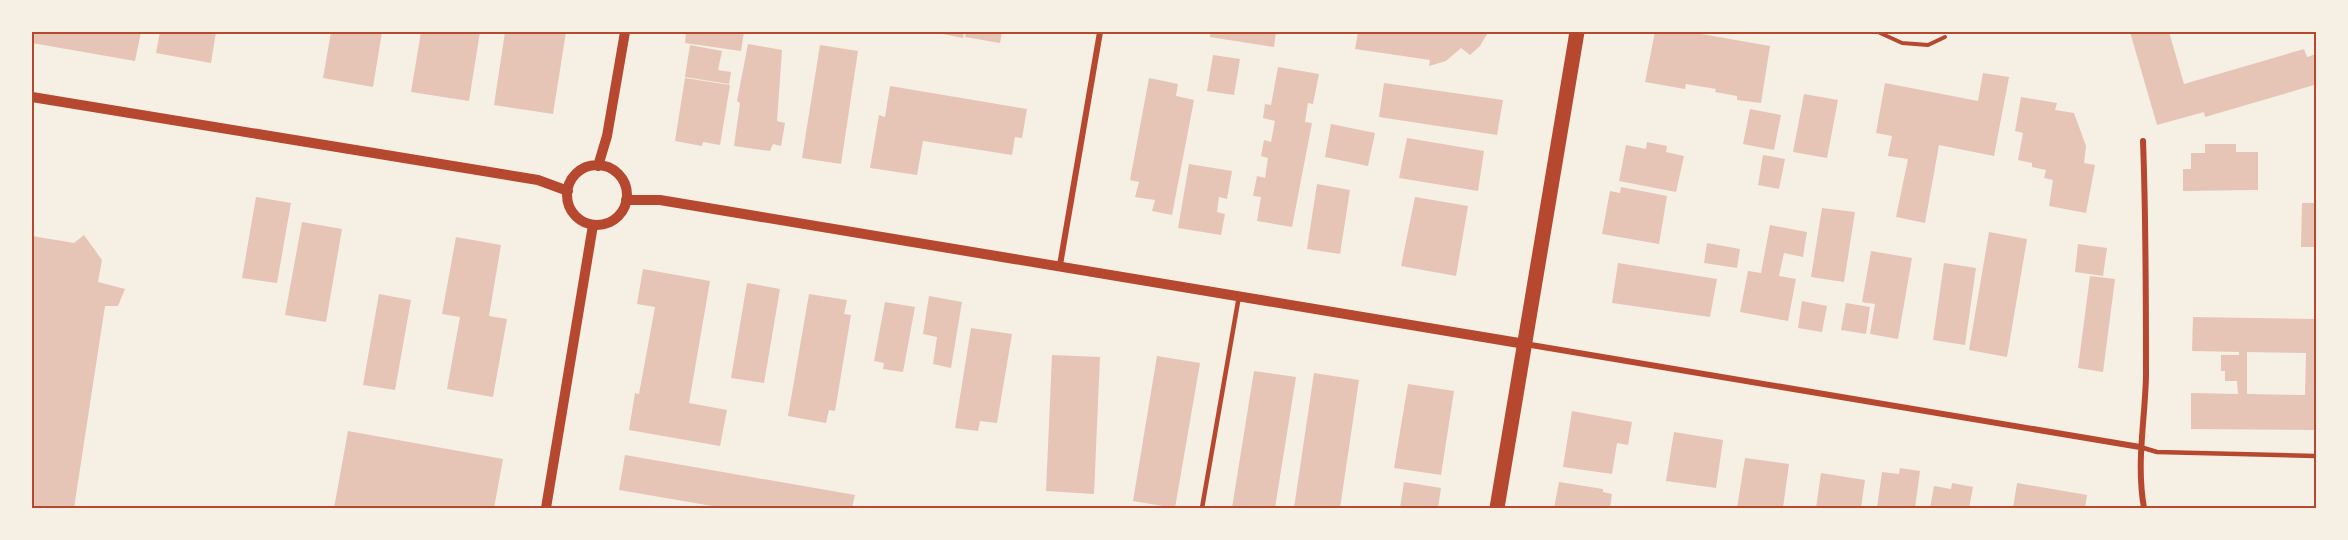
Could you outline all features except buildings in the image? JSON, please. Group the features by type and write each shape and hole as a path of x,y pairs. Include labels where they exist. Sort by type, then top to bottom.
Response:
{"main road":[{"path":"1497,508 1577,32"}],"street":[{"path":"598,166 607,136 624,32"},
{"path":"1060,266 1100,32"},
{"path":"32,97 538,180 568,191"},
{"path":"2143,141 2146,378 2140,447 2140,483 2144,508"},
{"path":"598,166 607,167 622,178 626,186 626,200 621,214 604,224 593,225 575,216 570,207 568,191 573,177 581,170 598,166"},
{"path":"626,200 660,200 2140,447"},
{"path":"546,508 593,225"}],"lane":[{"path":"1202,508 1239,296"},
{"path":"2140,447 2157,452 2316,456"}],"path":[{"path":"1878,32 1902,42 1928,45 1945,37"}]}
